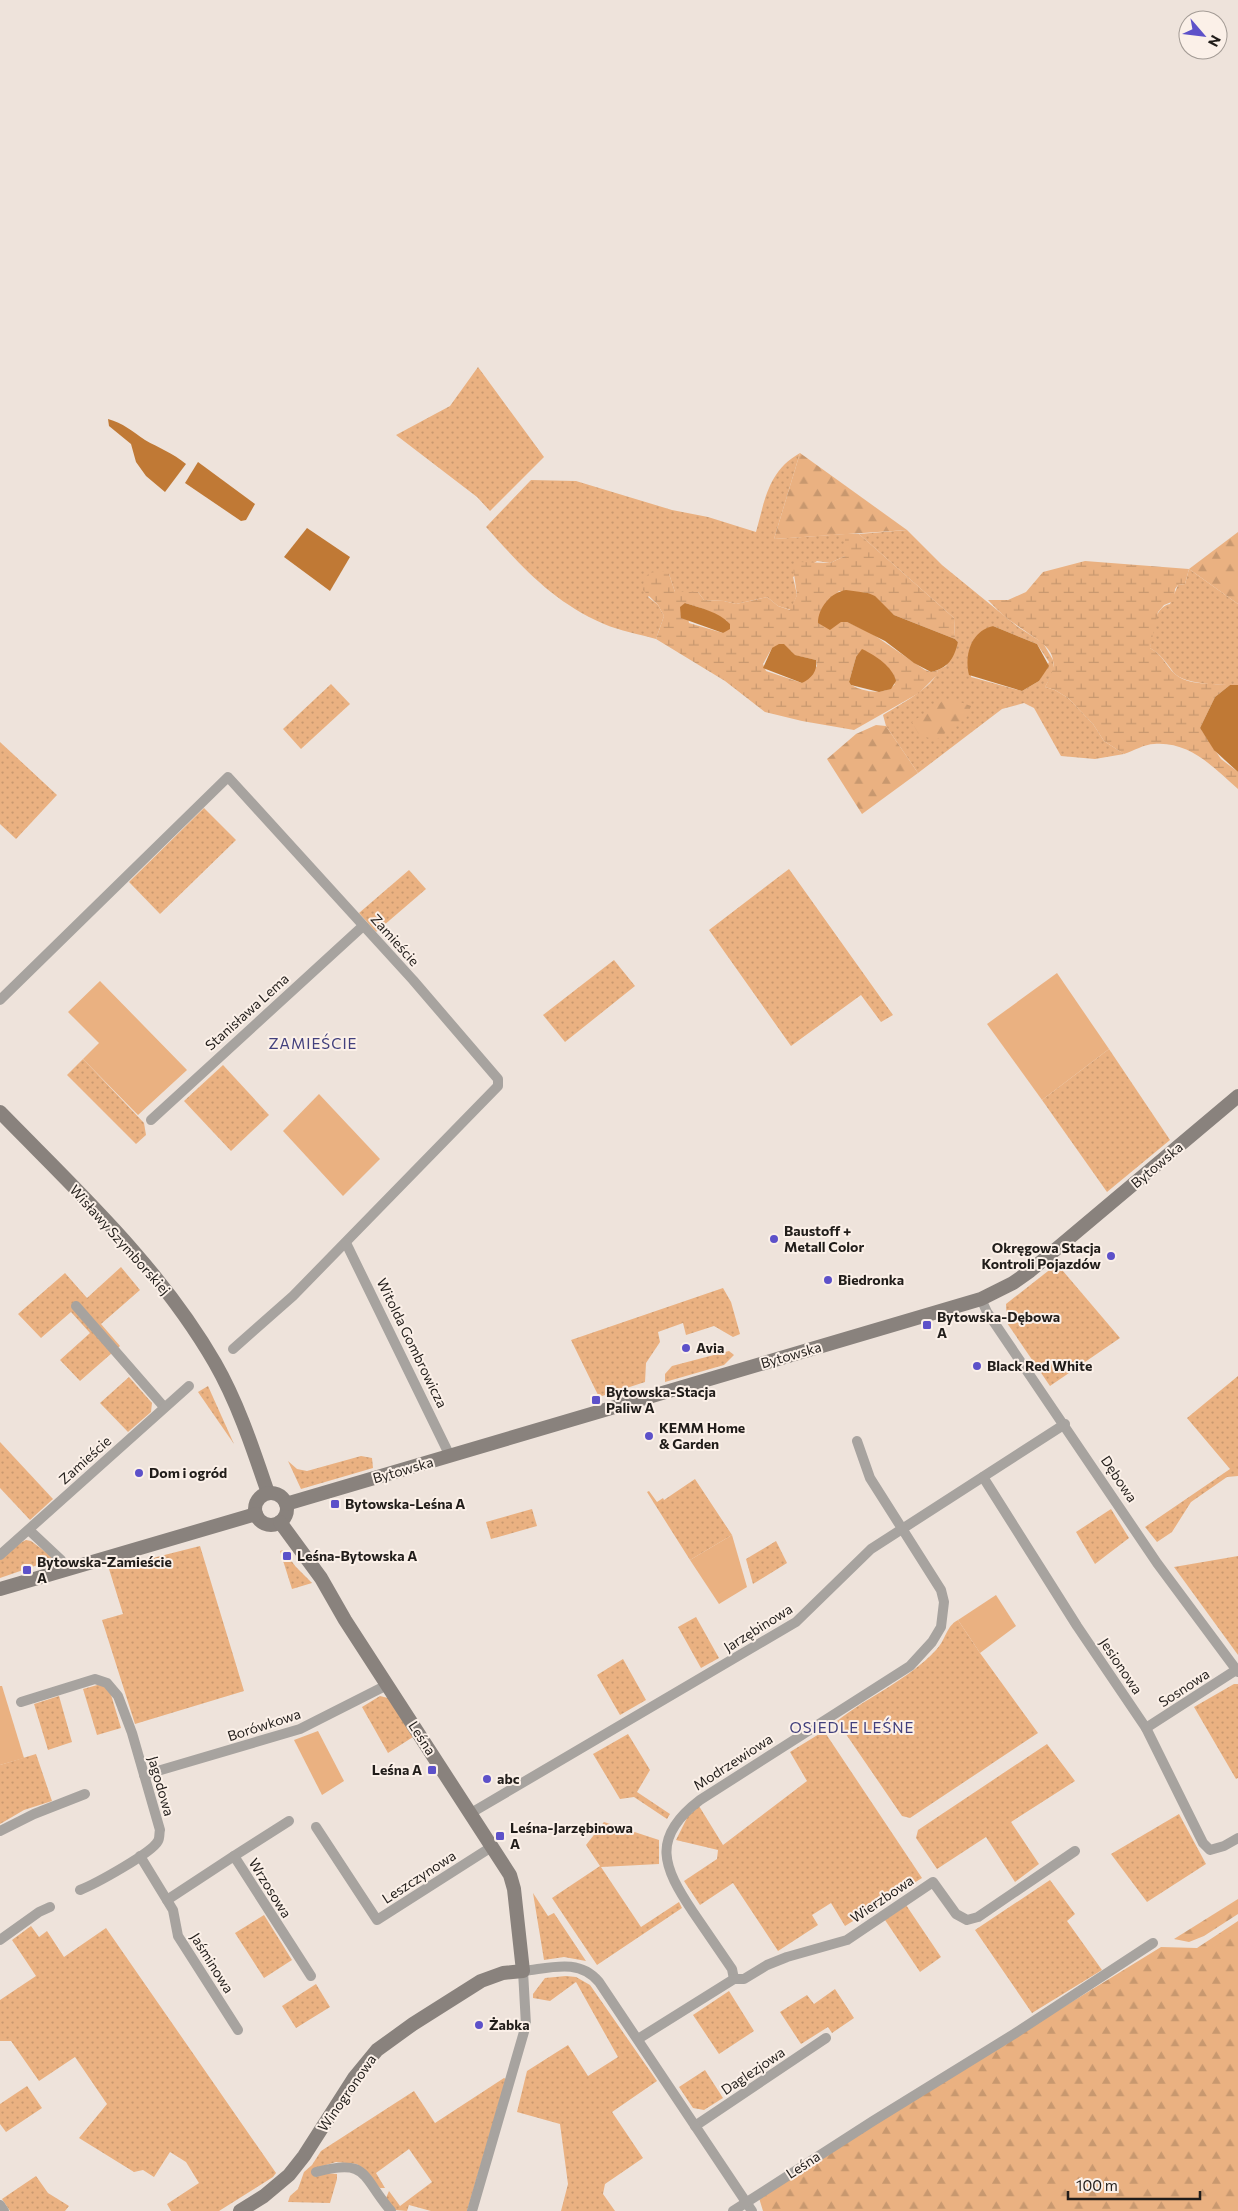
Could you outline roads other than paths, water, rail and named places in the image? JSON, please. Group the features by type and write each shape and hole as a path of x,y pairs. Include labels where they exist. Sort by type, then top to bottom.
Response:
{"main road":[{"name":"Bytowska","path":"286,1504 982,1299 1013,1283 1030,1270 1238,1096"},
{"name":"Wisławy Szymborskiej","path":"0,1112 125,1241 170,1293 215,1364 242,1420 268,1493"},
{"path":"268,1493 279,1495 286,1504 286,1515 280,1522 266,1524 256,1514 257,1500 268,1493"},
{"path":"0,1589 256,1514"},
{"name":"Leśna","path":"280,1522 321,1578 345,1620 493,1846 514,1884 523,1970"},
{"name":"Winogronowa","path":"240,2211 264,2196 289,2174 304,2156 354,2078 377,2050 413,2024 482,1981 503,1973 523,1970"}],"street":[{"name":"Zamieście","path":"0,1000 228,777 498,1079 498,1086 346,1243 293,1296 233,1349"},
{"name":"Stanisława Lema","path":"151,1120 363,926"},
{"name":"Witolda Gombrowicza","path":"346,1243 450,1456"},
{"name":"Dębowa","path":"982,1299 987,1312 1065,1424 1157,1563 1237,1671"},
{"path":"76,1306 164,1407"},
{"name":"Zamieście","path":"0,1555 188,1386"},
{"name":"Jarzębinowa","path":"471,1813 796,1622 860,1557 1065,1424"},
{"name":"Modrzewiowa","path":"734,1979 732,1970 670,1875 667,1853 670,1833 680,1817 700,1800 910,1666 932,1642 944,1615 941,1590 870,1478 857,1441"},
{"name":"Jesionowa","path":"983,1477 1077,1626 1146,1728 1203,1843 1210,1850 1224,1846 1238,1838"},
{"path":"29,1530 61,1560 64,1569"},
{"name":"Sosnowa","path":"1146,1728 1237,1671"},
{"name":"Jagodowa","path":"21,1702 95,1680 107,1683 118,1696 132,1733 160,1830 159,1840 152,1848 140,1856 80,1890"},
{"name":"Borówkowa","path":"144,1775 300,1729 387,1685"},
{"path":"0,1831 34,1814 85,1794"},
{"path":"234,1856 289,1821"},
{"name":"Leszczynowa","path":"316,1827 377,1920 493,1846"},
{"name":"Wierzbowa","path":"734,1979 744,1979 767,1965 787,1957 846,1940 933,1882 956,1914 967,1920 978,1917 1075,1851"},
{"name":"Jaśminowa","path":"140,1856 173,1910 178,1936 238,2030"},
{"name":"Wrzosowa","path":"167,1900 234,1856 310,1976"},
{"path":"0,1940 39,1912 50,1907"},
{"name":"Leśna","path":"734,2211 1014,2034 1153,1943"},
{"path":"523,1970 573,1966 586,1970 599,1982 752,2211"},
{"name":"Leśna","path":"472,2211 526,2025 523,1970"},
{"path":"638,2039 734,1979"},
{"name":"Daglezjowa","path":"695,2126 826,2038"},
{"path":"316,2172 341,2166 355,2168 364,2175 391,2211"},
{"path":"0,2205 4,2211"}],"place":[{"name":"Baustoff + Metall Color","path":"774,1239"},
{"name":"Okręgowa Stacja Kontroli Pojazdów","path":"1111,1256"},
{"name":"Biedronka","path":"828,1280"},
{"name":"Bytowska-Dębowa A","path":"927,1325"},
{"name":"Avia","path":"686,1348"},
{"name":"Black Red White","path":"977,1366"},
{"name":"Bytowska-Stacja Paliw A","path":"596,1400"},
{"name":"KEMM Home & Garden","path":"649,1436"},
{"name":"Dom i ogród","path":"139,1473"},
{"name":"Bytowska-Leśna A","path":"335,1504"},
{"name":"Leśna-Bytowska A","path":"287,1556"},
{"name":"Bytowska-Zamieście A","path":"27,1570"},
{"name":"Leśna A","path":"432,1770"},
{"name":"abc","path":"487,1779"},
{"name":"Leśna-Jarzębinowa A","path":"500,1836"},
{"name":"Żabka","path":"479,2025"}],"district":[{"name":"ZAMIEŚCIE","path":"313,1044"},
{"name":"OSIEDLE LEŚNE","path":"852,1728"}]}
